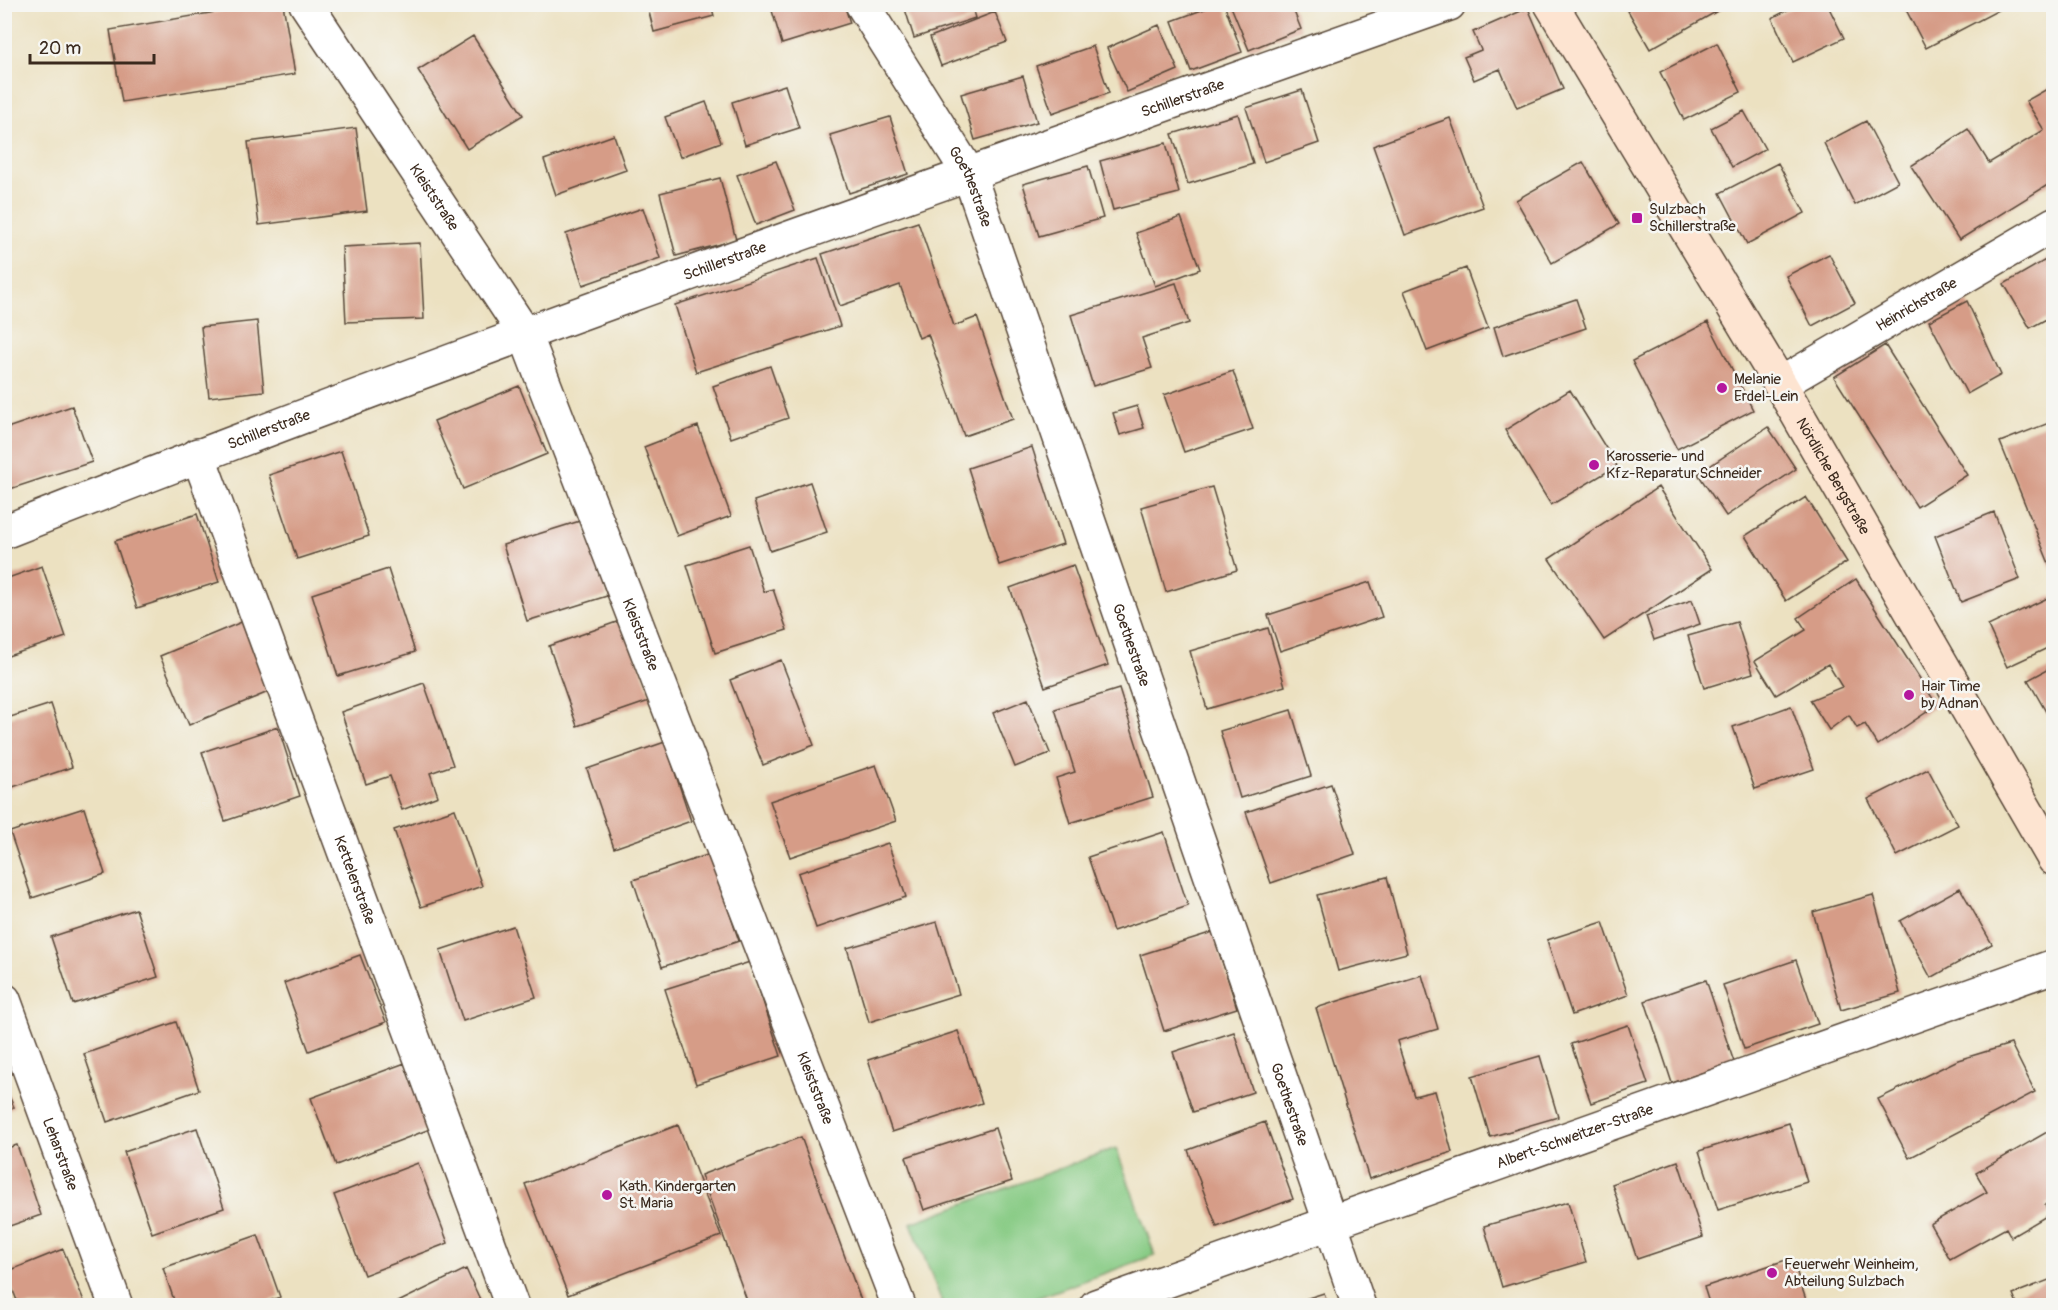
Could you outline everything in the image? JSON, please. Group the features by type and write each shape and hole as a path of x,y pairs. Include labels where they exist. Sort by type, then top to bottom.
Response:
{"main road":[{"name":"Nördliche Bergstraße","path":"1551,4 1779,384 2054,859"}],"street":[{"name":"Kleiststraße","path":"306,4 525,334 899,1305"},
{"name":"Goethestraße","path":"862,4 969,174 1359,1305"},
{"name":"Schillerstraße","path":"4,532 198,455 525,334 1449,4"},
{"name":"Heinrichstraße","path":"1779,384 2054,224"},
{"name":"Kettelerstraße","path":"198,455 512,1305"},
{"name":"Albert-Schweitzer-Straße","path":"1096,1305 2054,966"},
{"name":"Leharstraße","path":"4,1000 116,1305"}],"green space":[{"path":"1116,1148 1155,1255 1018,1305 943,1305 911,1223"}],"building":[{"path":"263,4 283,4 295,74 122,102 110,30"},
{"path":"647,4 711,4 714,16 654,32"},
{"path":"770,4 844,4 850,23 782,44"},
{"path":"918,4 971,4 975,18 914,38 905,9"},
{"path":"1218,4 1224,4 1242,52 1191,71 1172,21"},
{"path":"1230,4 1291,4 1301,29 1249,50"},
{"path":"1624,4 1730,4 1650,49"},
{"path":"1799,4 1827,4 1844,38 1793,62 1772,18"},
{"path":"1903,4 1996,4 1999,10 1926,48"},
{"path":"1528,8 1563,89 1517,108 1500,69 1474,80 1464,57 1481,50 1473,32"},
{"path":"995,12 1007,42 941,66 930,37"},
{"path":"1159,25 1178,70 1127,92 1107,48"},
{"path":"473,36 523,115 467,149 418,70"},
{"path":"1717,43 1741,92 1684,120 1660,72"},
{"path":"1093,46 1109,93 1052,113 1036,66"},
{"path":"1023,76 1037,122 975,140 961,94"},
{"path":"785,85 799,128 745,145 732,102"},
{"path":"2054,85 2054,181 1959,240 1911,166 1968,129 1989,163 2044,130 2026,101"},
{"path":"1302,90 1319,143 1264,162 1246,108"},
{"path":"706,102 721,142 680,157 665,117"},
{"path":"1744,111 1765,149 1732,167 1711,128"},
{"path":"1238,114 1253,164 1188,184 1172,134"},
{"path":"890,117 908,174 849,193 830,135"},
{"path":"1450,118 1483,207 1405,235 1373,146"},
{"path":"1866,121 1898,182 1855,205 1824,143"},
{"path":"356,128 367,211 259,225 248,142"},
{"path":"614,135 626,170 556,195 544,160"},
{"path":"1166,143 1179,193 1113,210 1100,161"},
{"path":"776,161 795,210 756,225 737,175"},
{"path":"1583,162 1619,224 1552,263 1516,200"},
{"path":"1778,163 1805,213 1747,244 1720,193"},
{"path":"1088,166 1103,218 1039,236 1023,184"},
{"path":"720,178 736,240 676,256 660,193"},
{"path":"643,208 660,258 583,285 566,234"},
{"path":"1181,217 1200,269 1155,286 1136,233"},
{"path":"918,222 954,326 977,317 1013,419 964,436 928,334 919,338 900,285 840,306 822,254"},
{"path":"420,243 424,319 346,322 342,247"},
{"path":"1829,254 1855,303 1812,326 1786,276"},
{"path":"2054,255 2054,315 2030,328 2004,284"},
{"path":"818,258 840,326 696,372 675,305"},
{"path":"1466,268 1488,328 1427,351 1404,291"},
{"path":"1176,283 1189,323 1142,338 1152,368 1093,386 1071,315"},
{"path":"1576,299 1586,328 1503,356 1494,327"},
{"path":"1967,301 2001,375 1967,394 1929,321"},
{"path":"257,321 264,391 209,397 201,327"},
{"path":"1708,322 1753,410 1677,449 1632,361"},
{"path":"1885,345 1967,475 1917,507 1834,377"},
{"path":"770,366 788,418 731,438 713,386"},
{"path":"1233,371 1253,429 1184,452 1164,395"},
{"path":"519,386 547,454 463,489 434,421"},
{"path":"1570,390 1617,466 1551,505 1505,430"},
{"path":"72,406 92,462 4,491 4,429"},
{"path":"1137,406 1144,428 1120,435 1113,413"},
{"path":"2054,421 2054,570 2052,571 2000,442"},
{"path":"698,426 731,516 677,536 644,447"},
{"path":"1768,427 1796,469 1726,516 1698,474"},
{"path":"1032,447 1063,544 999,565 968,468"},
{"path":"341,451 369,536 297,559 269,475"},
{"path":"810,482 827,532 770,551 754,501"},
{"path":"1212,487 1237,570 1166,592 1141,507"},
{"path":"1658,487 1712,569 1604,640 1549,559"},
{"path":"1806,497 1847,562 1786,601 1745,536"},
{"path":"1994,512 2020,579 1961,602 1935,536"},
{"path":"197,514 219,582 137,608 115,541"},
{"path":"583,520 607,596 527,621 503,545"},
{"path":"749,545 764,592 773,589 787,630 715,653 687,565"},
{"path":"1073,565 1108,665 1045,687 1010,588"},
{"path":"42,566 66,637 5,657 5,579"},
{"path":"388,569 415,652 338,676 312,594"},
{"path":"1856,579 1937,705 1878,745 1865,724 1857,728 1849,715 1829,730 1810,700 1842,687 1828,664 1776,695 1755,661 1806,630 1798,618"},
{"path":"1370,582 1382,617 1280,651 1268,615"},
{"path":"2054,595 2054,645 2007,667 1988,626"},
{"path":"1692,600 1700,624 1654,640 1646,616"},
{"path":"625,619 652,700 577,726 549,646"},
{"path":"244,621 273,690 189,725 160,656"},
{"path":"1737,622 1753,673 1704,688 1688,636"},
{"path":"1268,628 1285,686 1207,709 1190,651"},
{"path":"781,660 814,745 763,765 730,680"},
{"path":"2054,666 2054,726 2028,680"},
{"path":"424,683 453,765 430,773 438,796 402,810 390,776 366,784 341,712"},
{"path":"1119,689 1153,797 1070,823 1056,778 1075,772 1055,709"},
{"path":"1028,699 1050,753 1015,767 993,713"},
{"path":"51,704 72,767 4,790 4,719"},
{"path":"1791,706 1814,769 1755,789 1733,727"},
{"path":"1291,710 1311,776 1240,798 1220,731"},
{"path":"278,727 300,796 225,821 202,752"},
{"path":"665,742 691,821 614,848 587,769"},
{"path":"876,765 896,821 790,857 770,801"},
{"path":"1928,769 1958,825 1897,856 1868,799"},
{"path":"1331,784 1355,854 1271,883 1246,812"},
{"path":"84,808 105,874 32,898 10,832"},
{"path":"455,809 482,886 421,907 394,830"},
{"path":"1164,832 1188,906 1113,931 1088,857"},
{"path":"888,843 906,897 816,928 798,873"},
{"path":"710,854 739,941 662,967 633,880"},
{"path":"1387,877 1407,953 1338,971 1317,895"},
{"path":"1960,888 1992,944 1931,978 1900,921"},
{"path":"1873,895 1900,993 1841,1010 1813,912"},
{"path":"136,909 158,977 73,1004 51,937"},
{"path":"937,922 959,994 869,1022 847,948"},
{"path":"1603,922 1628,995 1572,1015 1547,940"},
{"path":"513,926 536,997 463,1021 440,950"},
{"path":"1213,932 1237,1008 1164,1031 1140,955"},
{"path":"360,955 386,1022 309,1051 284,983"},
{"path":"1796,960 1818,1024 1744,1049 1723,985"},
{"path":"750,962 781,1056 696,1084 665,989"},
{"path":"1422,975 1438,1029 1397,1041 1414,1096 1435,1091 1452,1152 1369,1179 1316,1008"},
{"path":"1706,980 1734,1062 1672,1083 1645,1001"},
{"path":"176,1022 199,1090 107,1122 84,1054"},
{"path":"1628,1025 1648,1084 1591,1103 1571,1044"},
{"path":"958,1031 982,1103 892,1132 868,1060"},
{"path":"1234,1032 1253,1092 1193,1112 1173,1052"},
{"path":"2011,1044 2035,1092 1909,1158 1878,1099 1958,1060"},
{"path":"1540,1056 1558,1117 1490,1137 1472,1076"},
{"path":"405,1063 430,1129 336,1165 311,1098"},
{"path":"4,1085 14,1107 4,1111"},
{"path":"1265,1122 1293,1199 1217,1227 1188,1150"},
{"path":"1789,1123 1807,1182 1718,1210 1699,1151"},
{"path":"678,1125 721,1236 568,1295 525,1184"},
{"path":"197,1128 224,1208 152,1233 124,1152"},
{"path":"995,1128 1012,1181 924,1210 906,1157"},
{"path":"2054,1128 2054,1200 2045,1205 2050,1214 2011,1237 2006,1228 1950,1259 1930,1224 1987,1192 1976,1173"},
{"path":"801,1137 863,1306 749,1306 701,1175"},
{"path":"17,1145 41,1215 4,1228 4,1149"},
{"path":"1678,1161 1703,1237 1637,1259 1612,1184"},
{"path":"418,1163 448,1243 364,1275 334,1195"},
{"path":"1568,1202 1586,1262 1502,1287 1484,1226"},
{"path":"258,1235 280,1297 256,1306 176,1306 163,1268"},
{"path":"63,1249 86,1306 19,1306 6,1272"},
{"name":"Feuerwehr Weinheim, Abteilung Sulzbach","path":"1792,1258 1808,1306 1710,1306 1704,1287"},
{"path":"466,1269 483,1306 390,1306"},
{"path":"2054,1278 2054,1306 2018,1306 2013,1294"},
{"path":"1324,1293 1328,1306 1286,1306 1286,1305"}],"place":[{"name":"Sulzbach Schillerstraße","path":"1637,218"},
{"name":"Melanie Erdel-Lein","path":"1722,388"},
{"name":"Karosserie- und Kfz-Reparatur Schneider","path":"1594,465"},
{"name":"Hair Time by Adnan","path":"1909,695"},
{"name":"Kath. Kindergarten St. Maria","path":"607,1195"},
{"name":"Feuerwehr Weinheim, Abteilung Sulzbach","path":"1772,1273"}]}
